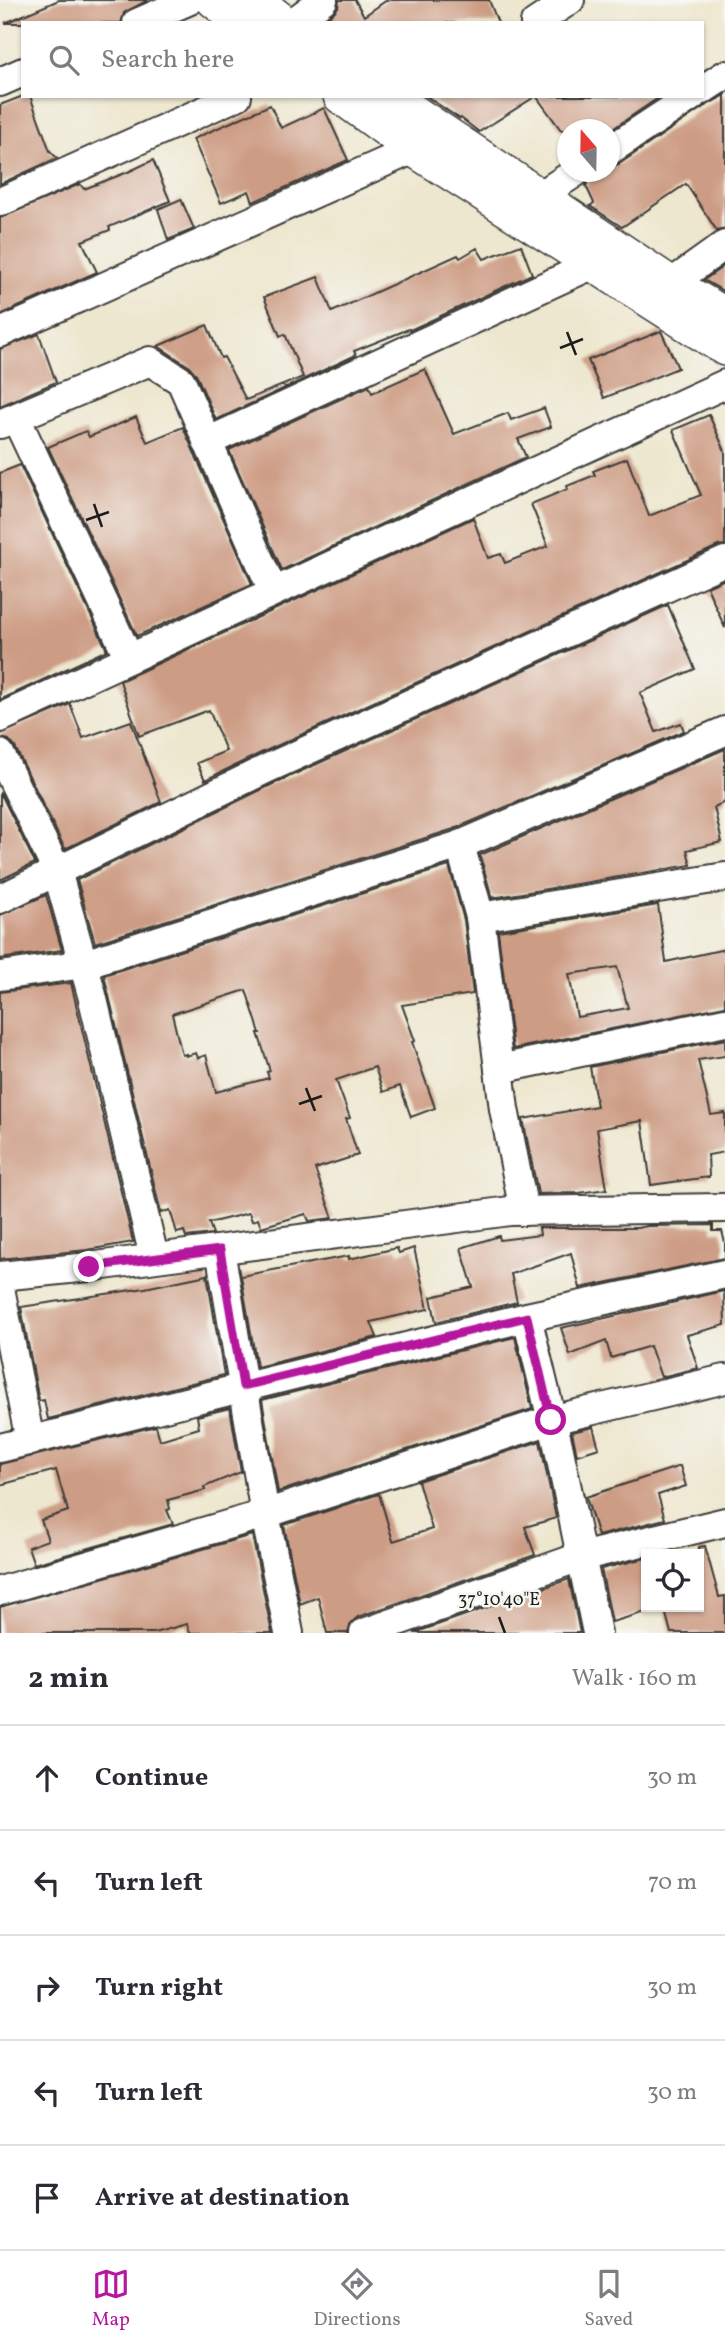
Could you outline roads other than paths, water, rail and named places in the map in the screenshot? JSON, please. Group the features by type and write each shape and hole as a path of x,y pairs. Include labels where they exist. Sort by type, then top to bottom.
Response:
{"street":[{"path":"142,21 190,0"},
{"path":"214,0 240,21"},
{"path":"255,0 281,21"},
{"path":"295,21 323,0"},
{"path":"538,21 570,0"},
{"path":"0,82 21,73"},
{"path":"704,89 725,75"},
{"path":"0,202 233,98"},
{"path":"344,98 414,149 527,204"},
{"path":"620,143 689,98"},
{"path":"405,100 527,204 660,291 725,348"},
{"path":"0,333 414,149"},
{"path":"527,204 561,182"},
{"path":"660,291 725,246"},
{"path":"207,442 609,258"},
{"path":"660,291 725,315"},
{"path":"129,659 8,421 150,361 181,381 273,591"},
{"path":"0,718 725,384"},
{"path":"0,898 268,768 725,561"},
{"path":"0,976 84,964 460,845 725,731"},
{"path":"0,754 57,871 84,964 154,1257"},
{"path":"460,845 480,917 504,1109 524,1211"},
{"path":"480,917 725,877"},
{"path":"499,1069 725,1022"},
{"path":"0,1276 89,1267 510,1211 725,1208"},
{"path":"220,1250 265,1514 289,1633"},
{"path":"0,1448 527,1317 725,1274"},
{"path":"0,1287 30,1441"},
{"path":"527,1317 597,1633"},
{"path":"0,1591 265,1514 551,1420 725,1379"},
{"path":"363,1633 580,1557 725,1522"}]}
